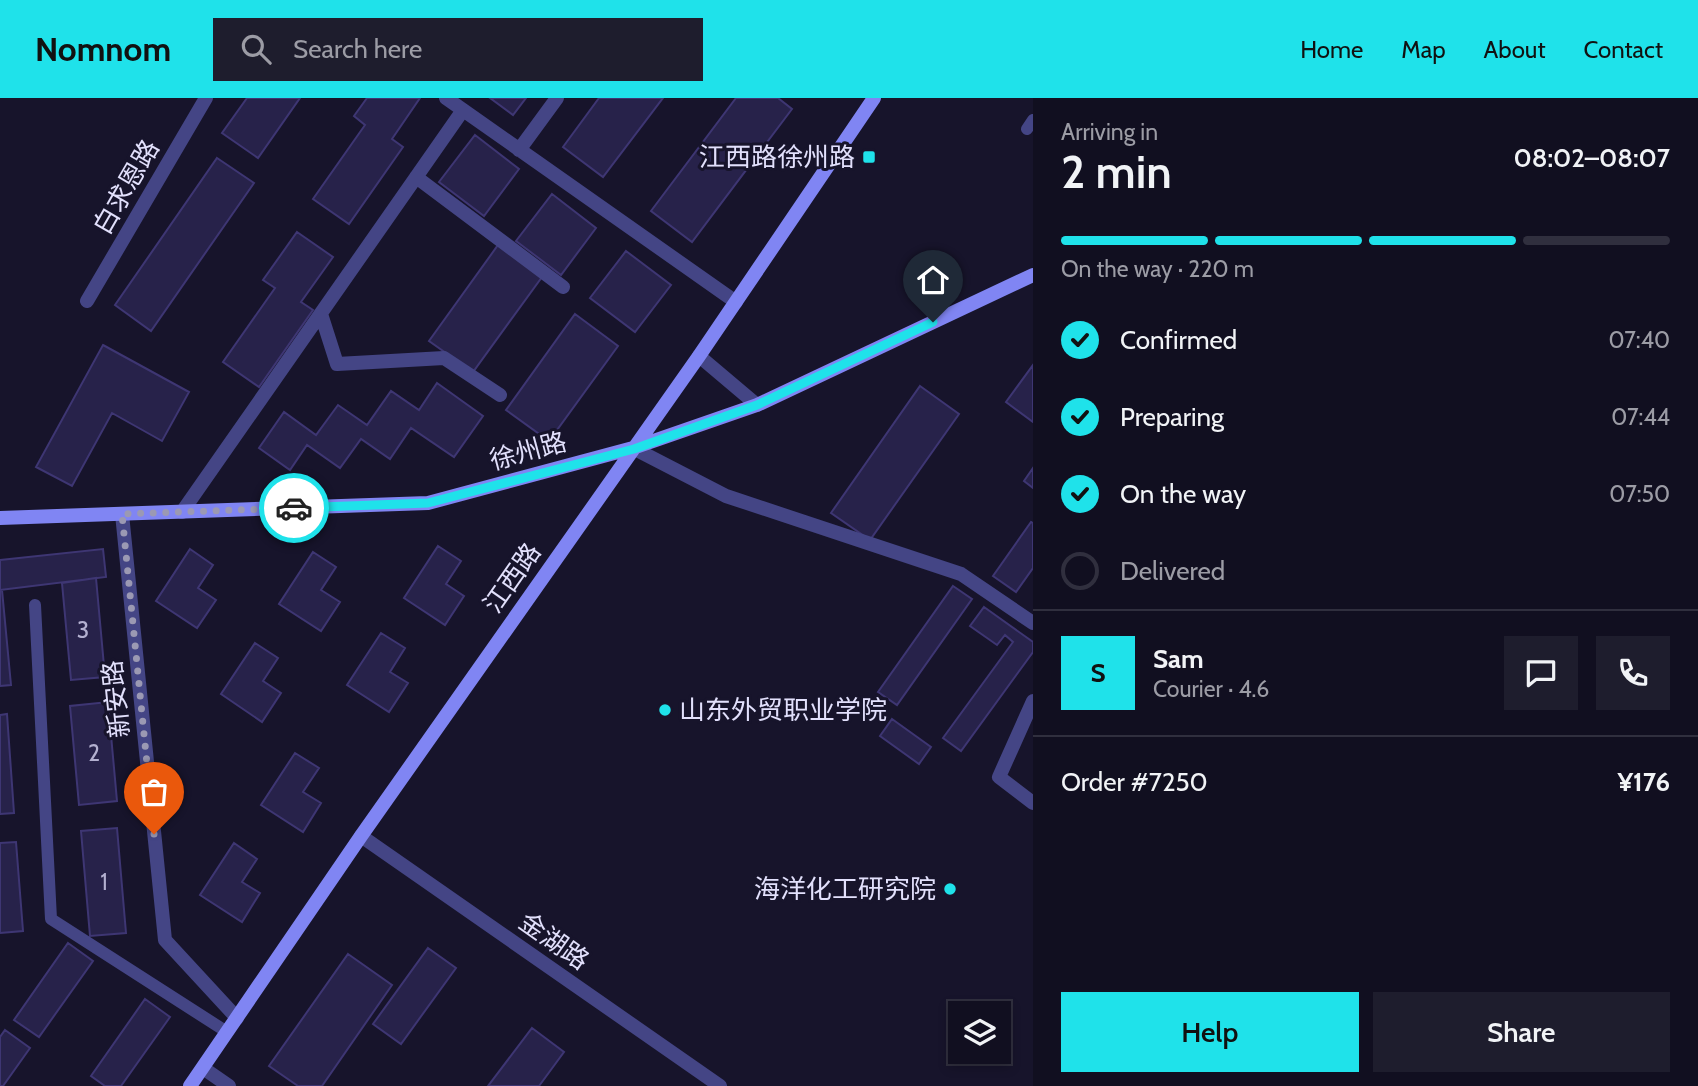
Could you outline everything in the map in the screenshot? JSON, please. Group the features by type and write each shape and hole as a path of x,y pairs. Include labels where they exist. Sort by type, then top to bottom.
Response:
{"main road":[{"name":"江西路","path":"190,1086 360,836 699,356 874,98"},
{"name":"徐州路","path":"0,518 428,503 634,449 757,405 1033,275"}],"street":[{"name":"白求恩路","path":"87,301 206,98"},
{"path":"446,98 736,302"},
{"path":"519,150 557,98"},
{"path":"182,512 463,110"},
{"path":"416,177 562,288"},
{"path":"321,314 337,364 444,358 500,395"},
{"path":"699,356 757,405"},
{"path":"634,449 726,496 961,574 1033,623"},
{"name":"新安路","path":"122,514 165,940 237,1018"},
{"path":"1033,701 999,776 1033,803"},
{"name":"金湖路","path":"360,836 720,1086"},
{"path":"203,1068 229,1086"}],"lane":[{"path":"35,605 51,919 227,1032"}],"building":[{"path":"247,98 300,98 258,158 222,133"},
{"path":"367,98 420,98 392,139 403,147 349,224 313,199 365,125 354,116"},
{"path":"490,98 526,98 513,115"},
{"path":"599,98 663,98 603,177 563,147"},
{"path":"736,98 778,98 792,109 692,242 651,211"},
{"path":"475,135 519,169 484,216 439,182"},
{"path":"217,158 254,183 151,331 115,305"},
{"path":"552,194 596,228 561,275 516,241"},
{"path":"297,232 333,257 301,302 313,310 259,387 223,362 275,288 263,280"},
{"path":"498,245 542,277 473,372 429,341"},
{"path":"626,251 671,285 635,332 590,298"},
{"path":"575,314 618,346 549,441 506,410"},
{"path":"103,345 189,392 162,441 112,413 72,486 36,467"},
{"path":"1033,365 1033,422 1006,402"},
{"path":"437,383 483,416 454,457 411,428 390,459 361,439 340,468 307,445 290,470 259,448 284,412 316,435 338,405 367,425 391,391 419,410"},
{"path":"920,386 959,414 870,540 831,513"},
{"path":"1033,468 1033,488 1024,481"},
{"path":"1031,522 1033,568 1016,592 993,576"},
{"path":"438,546 461,561 446,584 464,596 445,625 404,598"},
{"path":"103,549 106,577 0,590 0,560"},
{"path":"190,549 213,565 198,588 216,600 197,628 156,601"},
{"path":"313,552 336,567 321,590 340,602 321,631 279,604"},
{"path":"96,578 105,677 71,680 62,583"},
{"path":"953,586 972,599 897,705 878,692"},
{"path":"0,590 11,685 0,686"},
{"path":"984,607 1033,642 1033,652 961,751 943,738 1013,642 1005,635 997,645 970,626"},
{"path":"381,633 405,648 390,672 408,683 389,712 347,685"},
{"path":"255,643 278,658 263,681 281,693 262,722 221,694"},
{"path":"108,702 117,801 79,805 70,706"},
{"path":"7,714 14,813 0,814 0,715"},
{"path":"892,719 931,747 919,764 880,736"},
{"path":"295,753 319,768 303,792 321,803 303,832 261,805"},
{"path":"117,828 126,933 90,936 81,831"},
{"path":"16,842 23,931 0,933 0,843"},
{"path":"234,843 257,859 242,882 260,893 242,922 200,895"},
{"path":"68,943 93,961 39,1037 14,1020"},
{"path":"428,948 456,968 401,1044 373,1024"},
{"path":"348,954 392,985 322,1086 298,1086 269,1066"},
{"path":"145,999 170,1017 121,1086 105,1086 91,1076"},
{"path":"532,1028 564,1052 539,1086 488,1086"},
{"path":"5,1030 30,1048 3,1086 0,1086 0,1037"}],"way so far":[{"path":"154,834 122,514 294,508"}],"place":[{"name":"江西路徐州路","path":"869,157"},
{"name":"山东外贸职业学院","path":"665,710"},
{"name":"海洋化工研究院","path":"950,889"}],"route":[{"path":"294,508 428,503 634,449 757,405 933,322"}]}
